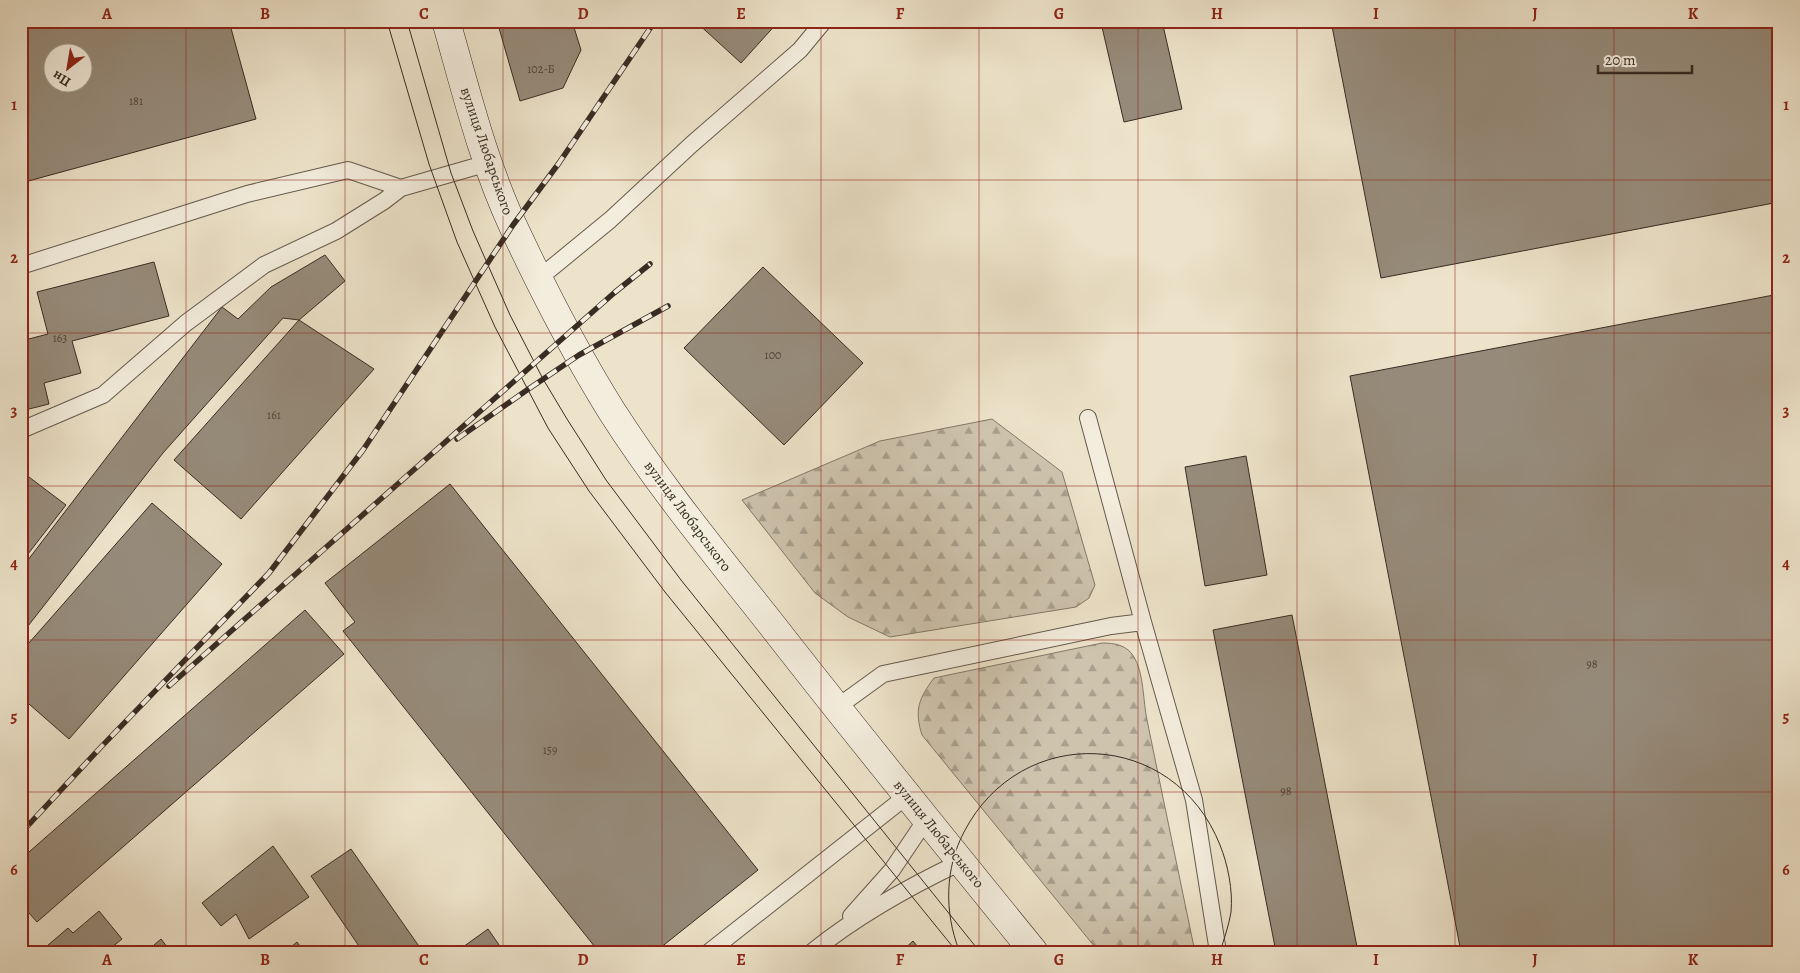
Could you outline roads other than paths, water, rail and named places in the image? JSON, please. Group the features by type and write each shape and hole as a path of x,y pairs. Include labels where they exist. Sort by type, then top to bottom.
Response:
{"main road":[{"name":"вулиця Любарського","path":"446,21 488,162 513,225 567,335 612,411 655,474 836,708 1034,952"}],"lane":[{"path":"538,279 610,220 692,144 800,50 824,21"},
{"path":"21,429 103,395 186,323 264,265 336,232 401,188 488,162"},
{"path":"21,266 247,194 348,170 401,188"},
{"path":"1088,418 1143,622 1194,800 1218,952"},
{"path":"836,708 883,674 1111,626 1143,622"},
{"path":"709,952 908,795"},
{"path":"838,931 892,870 927,818"},
{"path":"812,952 838,931 906,888 961,862"}],"tram line":[{"path":"387,21 429,164 457,242 495,327 548,428 589,491 665,592 957,952"},
{"path":"407,21 451,173 473,231 510,315 543,379 567,419 606,480 681,580 980,952"},
{"path":"959,950 954,935 949,905 950,875 953,860 964,832 989,796 1022,771 1058,757 1096,754 1134,761 1169,779 1198,807 1220,845 1229,878 1231,912 1220,952"}],"railway":[{"path":"21,833 269,573 363,450 513,225 559,163 655,21"},
{"path":"169,686 614,293 650,264"},
{"path":"457,439 579,355 668,306"}]}
